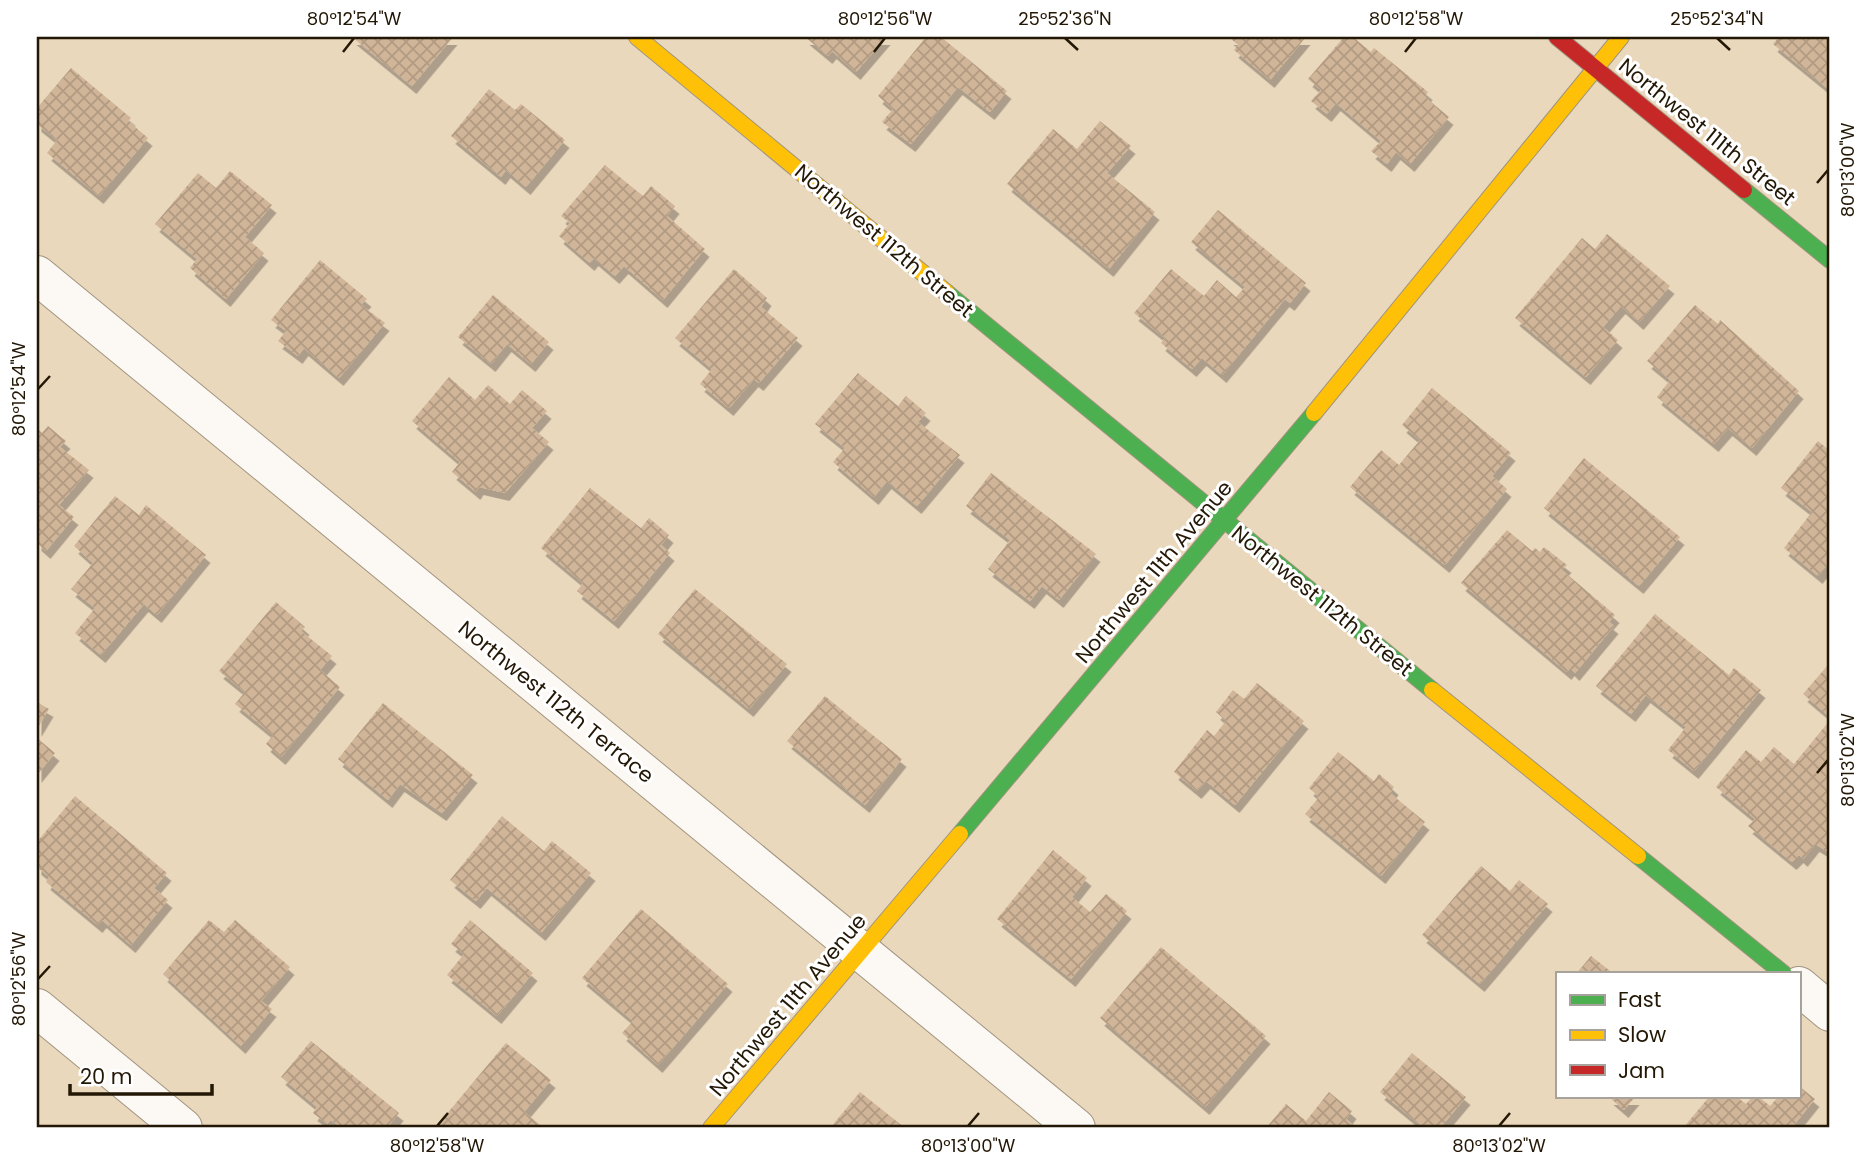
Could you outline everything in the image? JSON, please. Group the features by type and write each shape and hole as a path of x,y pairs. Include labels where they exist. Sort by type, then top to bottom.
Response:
{"street":[{"name":"Northwest 112th Street","path":"637,37 1224,522 1782,972"},
{"name":"Northwest 111th Street","path":"1557,37 1830,260"},
{"name":"Northwest 11th Avenue","path":"711,1128 1224,522 1621,37"},
{"name":"Northwest 112th Terrace","path":"37,275 1076,1128"},
{"path":"1800,987 1830,1012"},
{"path":"37,1008 183,1128"}],"building":[{"path":"352,37 453,37 412,86"},
{"path":"805,37 886,37 856,72 832,51 828,56"},
{"path":"926,37 941,37 1007,91 990,112 958,87 911,144 882,122 893,109 878,96"},
{"path":"1229,37 1306,37 1270,80 1234,50 1238,45"},
{"path":"1344,37 1353,37 1371,52 1374,48 1428,92 1425,97 1449,117 1410,164 1396,152 1387,164 1371,151 1381,141 1336,103 1327,114 1311,101 1321,90 1308,79"},
{"path":"1779,37 1830,37 1830,84 1827,88 1773,44"},
{"path":"71,68 131,118 128,121 148,138 99,196 47,153 57,140 37,124 37,108"},
{"path":"489,89 515,110 521,104 565,140 526,187 506,170 501,177 451,136"},
{"path":"1100,121 1131,146 1107,173 1155,212 1109,269 1007,184 1053,129 1077,149"},
{"path":"605,165 643,196 651,186 675,206 667,216 705,249 663,300 624,266 615,276 594,258 590,263 559,236 570,223 561,216"},
{"path":"230,171 272,205 245,237 264,253 226,299 190,268 197,259 155,224 198,173 216,188"},
{"path":"1218,210 1306,283 1290,303 1285,299 1222,375 1202,358 1192,369 1161,343 1165,338 1134,313 1171,269 1204,296 1217,280 1236,297 1245,287 1191,242"},
{"path":"1607,234 1670,286 1639,322 1621,306 1603,327 1618,340 1586,377 1515,318 1582,238 1595,249"},
{"path":"320,260 367,299 361,305 385,323 339,378 304,348 298,356 278,341 286,331 271,320"},
{"path":"734,269 767,298 761,307 798,338 759,383 754,379 729,408 700,384 712,369 675,338"},
{"path":"493,295 549,342 531,364 507,344 491,364 458,337"},
{"path":"1695,305 1718,324 1720,320 1799,391 1752,448 1728,428 1714,444 1657,397 1670,380 1647,361"},
{"path":"858,373 898,406 906,396 926,413 918,422 960,455 917,506 887,481 874,497 833,462 845,448 815,424"},
{"path":"449,377 475,400 488,385 510,404 522,390 547,411 532,428 549,442 505,493 479,487 476,492 452,472 460,462 412,421"},
{"path":"1432,388 1511,453 1492,476 1507,489 1445,565 1350,487 1381,450 1399,465 1420,440 1402,425"},
{"path":"48,426 66,441 60,447 89,470 59,505 74,517 46,551 37,543 37,428 42,433"},
{"path":"1818,441 1830,451 1830,561 1818,576 1784,548 1812,512 1781,488"},
{"path":"1584,458 1680,537 1639,586 1544,508"},
{"path":"991,473 1096,554 1059,600 1042,586 1030,601 988,569 1010,540 966,506"},
{"path":"590,488 641,528 649,518 669,535 661,545 670,553 614,621 577,591 583,583 541,548"},
{"path":"115,496 139,515 146,505 206,555 157,615 144,604 101,655 75,633 95,608 71,589 93,563 74,546"},
{"path":"1507,530 1532,551 1535,548 1540,552 1544,547 1567,565 1562,570 1615,615 1609,622 1614,626 1575,673 1570,668 1567,672 1461,583"},
{"path":"695,589 787,664 749,709 658,634"},
{"path":"276,602 305,627 301,631 332,656 320,670 340,687 281,757 266,744 273,735 235,704 245,692 219,671"},
{"path":"1655,614 1729,675 1734,668 1761,690 1694,771 1668,750 1686,727 1646,695 1631,714 1596,686"},
{"path":"1828,665 1830,668 1830,717 1803,694"},
{"path":"1257,683 1304,721 1235,805 1206,781 1197,791 1174,772 1207,730 1214,736 1226,721 1216,712 1233,690 1244,699"},
{"path":"825,696 902,759 865,805 787,741"},
{"path":"37,702 49,709 37,729"},
{"path":"383,703 473,775 442,813 400,784 388,800 338,759"},
{"path":"1830,720 1830,853 1815,844 1803,859 1799,855 1792,862 1748,826 1755,819 1716,787 1746,750 1761,762 1774,747 1794,764"},
{"path":"37,738 55,753 37,775"},
{"path":"1338,752 1374,781 1379,774 1394,787 1390,793 1425,822 1381,876 1305,814 1319,797 1309,788"},
{"path":"75,796 167,873 154,888 168,900 131,945 102,920 98,925 46,882 49,877 37,867 37,842"},
{"path":"502,816 544,851 552,841 591,873 541,933 487,888 476,901 450,880"},
{"path":"1053,850 1087,878 1072,897 1090,912 1106,894 1127,911 1071,979 997,919"},
{"path":"1481,866 1510,891 1519,880 1548,904 1480,984 1422,935"},
{"path":"641,909 728,984 658,1065 622,1033 633,1021 582,978"},
{"path":"209,920 224,932 235,920 290,967 261,1001 272,1009 241,1046 163,974"},
{"path":"470,920 533,973 497,1016 447,975 464,954 451,944"},
{"path":"1161,947 1266,1036 1205,1107 1100,1018"},
{"path":"1591,956 1611,972 1578,972"},
{"path":"311,1041 399,1113 387,1128 341,1128 331,1120 327,1124 313,1113 317,1107 281,1077"},
{"path":"506,1043 551,1080 524,1112 544,1128 435,1128"},
{"path":"1412,1053 1466,1097 1440,1128 1424,1128 1380,1092"},
{"path":"1800,1087 1815,1099 1794,1125 1799,1128 1683,1128 1708,1098 1738,1098 1746,1104 1751,1098 1760,1098 1770,1106 1777,1098 1800,1098"},
{"path":"860,1092 905,1128 830,1128"},
{"path":"1329,1092 1352,1111 1346,1119 1357,1128 1266,1128 1286,1104 1306,1121"},
{"path":"1610,1098 1634,1098 1624,1110"}],"traffic: fast":[{"path":"1744,190 1830,260"},
{"path":"947,293 1432,690"},
{"path":"960,834 1314,413"},
{"path":"1638,856 1782,972"}],"traffic: slow":[{"path":"637,37 947,293"},
{"path":"1314,413 1621,37"},
{"path":"1432,690 1638,856"},
{"path":"711,1128 960,834"}],"traffic: jam":[{"path":"1557,37 1744,190"}]}
